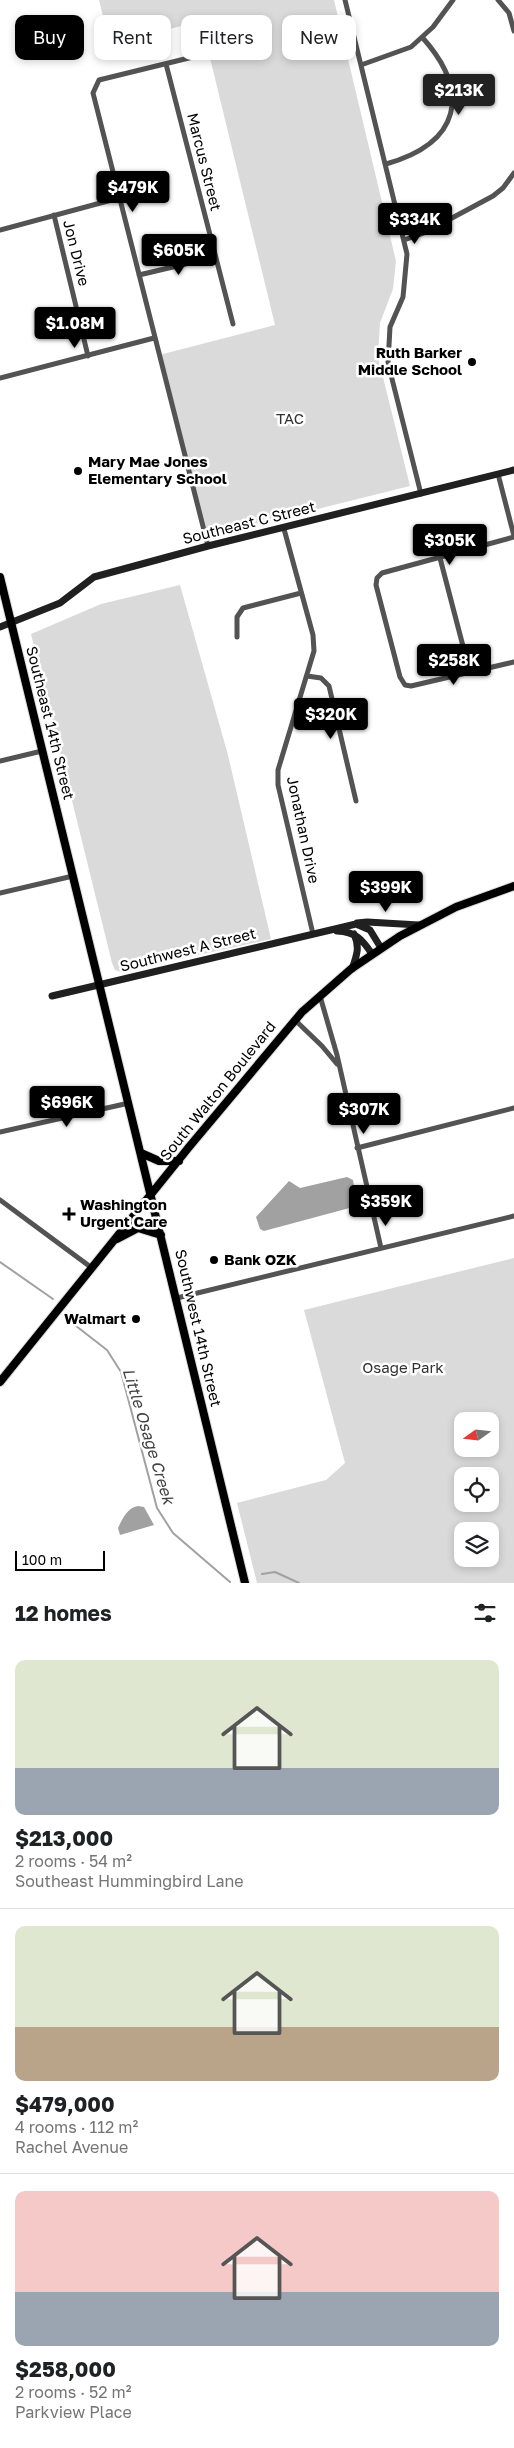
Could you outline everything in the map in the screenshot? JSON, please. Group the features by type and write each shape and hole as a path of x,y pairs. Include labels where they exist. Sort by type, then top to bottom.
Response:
{"main road":[{"name":"Southeast 14th Street","path":"0,577 73,876"},
{"name":"Southwest 14th Street","path":"73,876 162,1235 244,1583"},
{"name":"South Walton Boulevard","path":"0,1382 294,1020 351,969 381,948 419,925 456,907 514,886"},
{"path":"141,1153 159,1162 179,1161"},
{"path":"114,1241 138,1228 162,1235"}],"street":[{"path":"345,0 407,254 403,297 390,327 388,363 420,494"},
{"path":"361,65 411,47 433,27 453,0"},
{"path":"498,0 509,13 514,31"},
{"path":"386,164 405,158 431,143 444,128 451,110 453,91 448,71 422,36"},
{"path":"182,60 100,80 93,93 208,546"},
{"name":"Marcus Street","path":"166,64 233,324"},
{"path":"404,240 424,233 492,196 503,188 514,173"},
{"path":"0,230 119,198"},
{"name":"Jon Drive","path":"54,215 88,356"},
{"path":"139,275 215,257"},
{"path":"0,378 154,338"},
{"name":"Southeast C Street","path":"0,627 60,604 94,577 208,546 284,529 514,470"},
{"path":"498,474 514,537 382,572 376,578 376,585 404,685 411,686 514,662"},
{"name":"Jonathan Drive","path":"284,529 313,635 314,651 278,770 278,785 313,934"},
{"path":"440,558 470,673"},
{"path":"238,637 237,617 242,608 300,593"},
{"path":"307,676 321,678 328,686 356,801"},
{"path":"0,761 42,750"},
{"path":"0,893 73,876"},
{"name":"Southwest A Street","path":"52,996 356,924 367,922 419,925"},
{"path":"356,924 370,930 381,948"},
{"name":"Southwest A Street","path":"329,930 354,934"},
{"path":"354,934 360,937 372,954"},
{"path":"351,969 358,950 354,934"},
{"path":"320,996 381,1248"},
{"path":"294,1020 322,1046 337,1064"},
{"path":"0,1132 129,1103"},
{"path":"357,1148 514,1108"},
{"path":"0,1200 92,1268"},
{"path":"177,1298 514,1216"}],"green space":[{"name":"TAC","path":"99,0 334,0 338,15 282,15 282,60 348,60 396,261 393,289 380,323 378,357 410,486 205,537 159,355 275,325 210,60 272,60 272,15 181,15 181,26 171,29 171,15 103,15"},
{"path":"180,585 228,755 271,939 121,972 115,970 112,963 31,634 101,604"},
{"name":"Osage Park","path":"514,1258 514,1583 257,1583 237,1503 326,1480 345,1463 304,1310"}],"shaded area":[{"path":"347,1177 353,1180 357,1206 264,1231 260,1229 256,1217 289,1181 300,1188"},
{"path":"138,1506 144,1507 154,1525 120,1535 118,1528 124,1517 128,1511"}],"waterway":[{"name":"Little Osage Creek","path":"0,1262 53,1299"},
{"name":"Little Osage Creek","path":"67,1319 107,1350 121,1372 157,1508 173,1533 230,1582"},
{"name":"Little Osage Creek","path":"262,1574 275,1572 299,1583"}],"place":[{"name":"Ruth Barker Middle School","path":"472,362"},
{"name":"Mary Mae Jones Elementary School","path":"78,471"},
{"name":"Washington Urgent Care","path":"69,1214"},
{"name":"Bank OZK","path":"214,1260"},
{"name":"Walmart","path":"136,1319"}]}
